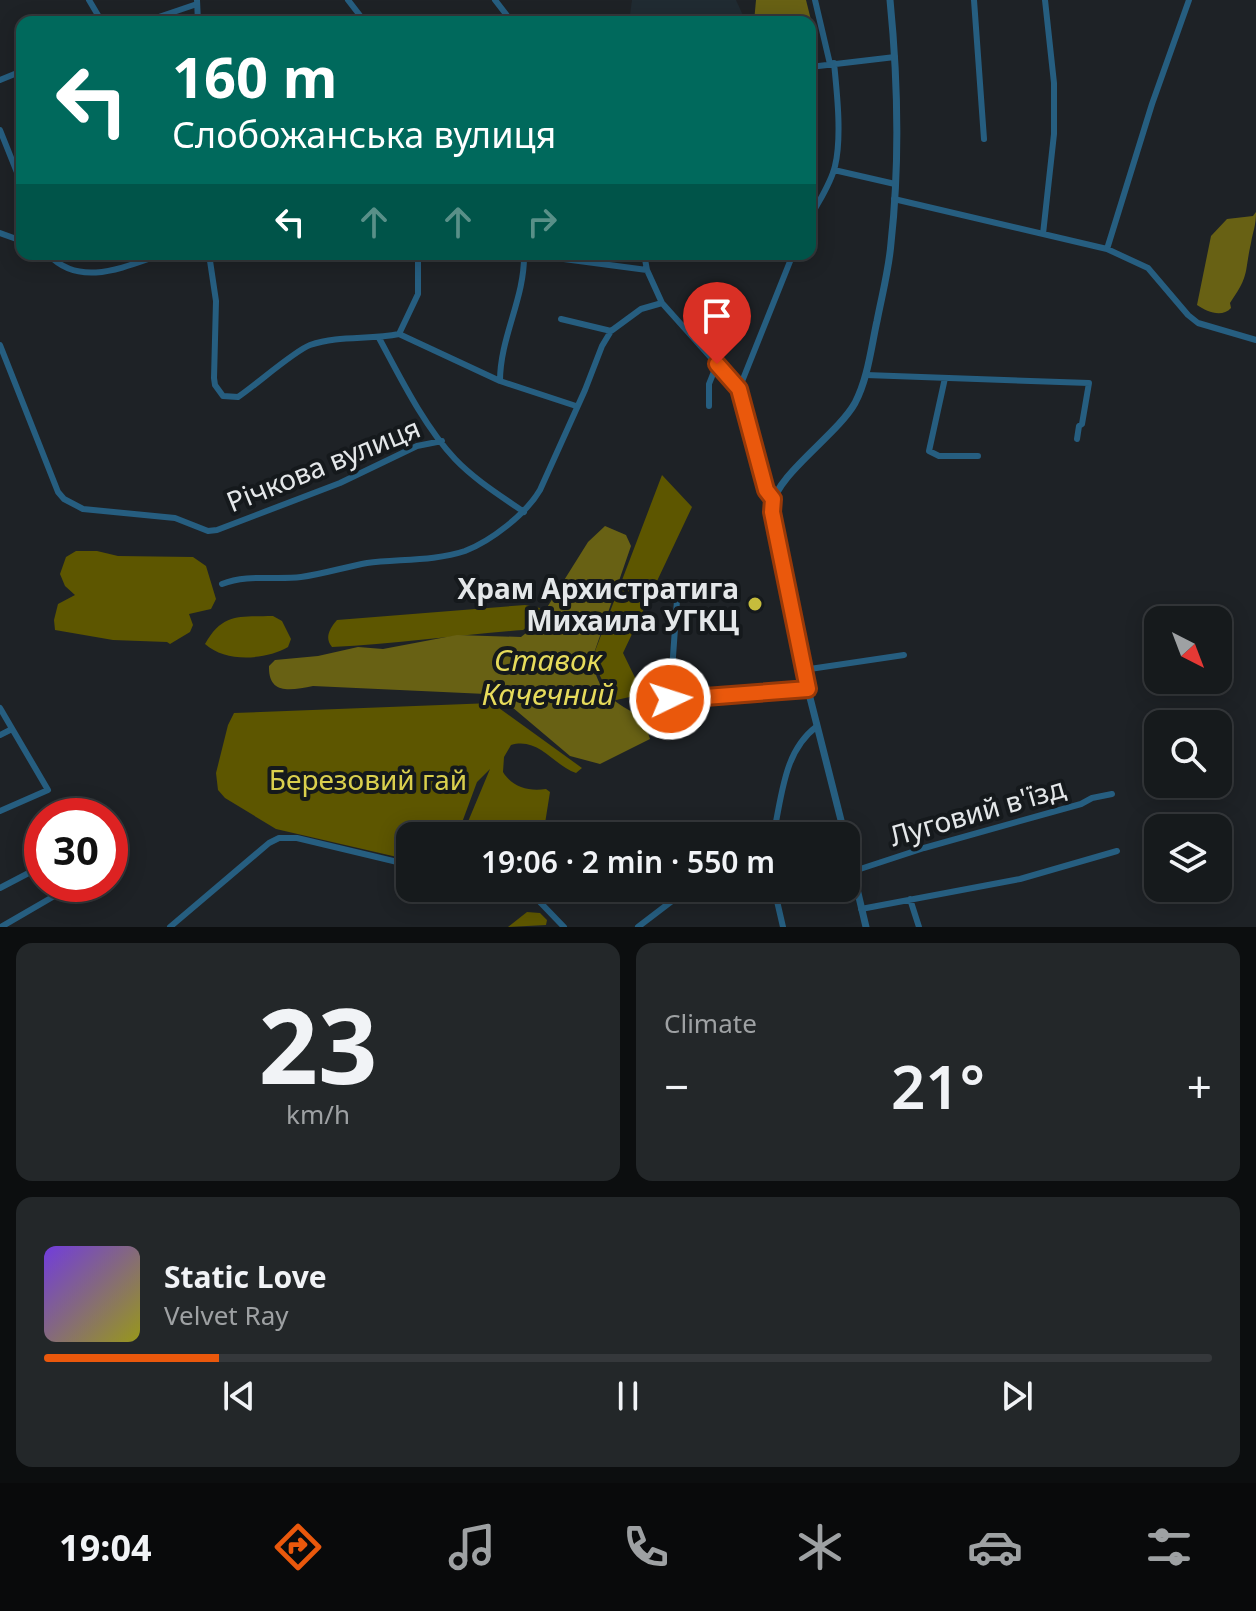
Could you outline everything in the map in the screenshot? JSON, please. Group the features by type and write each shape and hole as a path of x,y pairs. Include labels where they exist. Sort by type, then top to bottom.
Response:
{"street":[{"path":"348,0 360,16"},
{"path":"495,0 507,16"},
{"path":"815,0 837,96 834,170 816,206"},
{"path":"841,822 803,670 772,512 773,499 783,483 847,414 866,375 891,246 899,129 890,0"},
{"path":"974,0 984,139"},
{"path":"1043,234 1054,134 1054,83 1045,0"},
{"path":"1107,249 1152,104 1189,0"},
{"path":"160,16 197,2"},
{"path":"816,66 895,57"},
{"path":"0,130 16,170"},
{"path":"834,170 895,184"},
{"path":"894,199 1107,249 1148,268 1198,323 1256,340"},
{"path":"57,260 69,268 101,274 146,260"},
{"path":"210,260 216,301 215,385 223,396 238,397 310,345 341,338 379,338 399,334 500,381 576,406"},
{"path":"399,334 418,294 417,260"},
{"path":"500,381 502,355 522,285 524,260"},
{"path":"571,260 647,270"},
{"path":"645,260 662,303 739,389 766,490 773,499"},
{"path":"739,389 791,260"},
{"path":"222,584 254,578 300,577 368,563 465,550 532,504 548,476 611,331 641,309 662,303"},
{"path":"561,319 611,331"},
{"name":"Річкова вулиця","path":"379,338 405,387 459,463 524,512"},
{"name":"Річкова вулиця","path":"0,345 58,492 64,499 83,509 175,518 208,531 217,530 340,483 417,446 442,441"},
{"path":"709,406 709,384 717,364"},
{"path":"866,375 1089,383 1077,439"},
{"path":"945,378 929,451 939,456 978,456"},
{"path":"677,600 670,699 680,704 705,697 808,689"},
{"path":"803,670 904,655"},
{"path":"0,708 48,790 0,811"},
{"path":"776,822 786,772 796,747 816,727"},
{"path":"0,735 12,729"},
{"name":"Луговий в'їзд","path":"860,869 1112,794"},
{"path":"170,927 253,856 279,838 297,838 396,862"},
{"path":"861,909 1020,879 1117,851"},
{"path":"0,888 24,875"},
{"path":"910,899 919,927"},
{"path":"1,927 44,902"},
{"path":"540,902 564,927"},
{"path":"638,927 671,902"},
{"path":"777,902 783,927"},
{"path":"860,902 866,927"}],"shaded area":[{"path":"632,0 736,0 743,16 630,16"}],"green space":[{"path":"662,475 692,507 623,653 643,694 612,701 592,659"},
{"path":"76,551 97,551 118,556 193,557 206,566 216,599 211,609 189,614 193,625 190,632 170,644 113,640 55,630 58,604 75,595 65,586 60,574 66,557"},
{"path":"525,605 540,608 535,621 523,630 332,647 328,640 337,620"},
{"path":"273,616 282,621 291,639 288,647 279,651 257,657 234,657 205,644 219,626 233,618"},
{"name":"Березовий гай","path":"492,703 582,768 576,773 538,748 511,745 504,757 503,772 516,785 550,792 545,822 468,822 490,769 477,782 462,822 396,822 396,857 276,829 225,798 218,790 216,773 234,713"},
{"path":"527,912 540,913 547,920 546,925 508,927"}],"water":[{"path":"756,0 806,0 810,16 755,16"},
{"path":"1256,212 1245,274 1230,303 1231,308 1219,313 1201,308 1197,305 1211,236 1227,219 1253,216"},
{"name":"Ставок Качечний","path":"605,526 626,535 631,546 592,659 603,689 616,702 643,718 650,739 600,764 570,756 512,707 486,694 313,686 283,689 272,682 269,666 275,660 318,656 358,647 383,649 457,635 521,637 536,625 588,542"}],"place":[{"name":"Храм Архистратига Михаила УГКЦ","path":"755,604"}],"route":[{"path":"670,699 680,704 705,697 808,689 772,512 773,499 766,490 739,389 717,364"}]}
